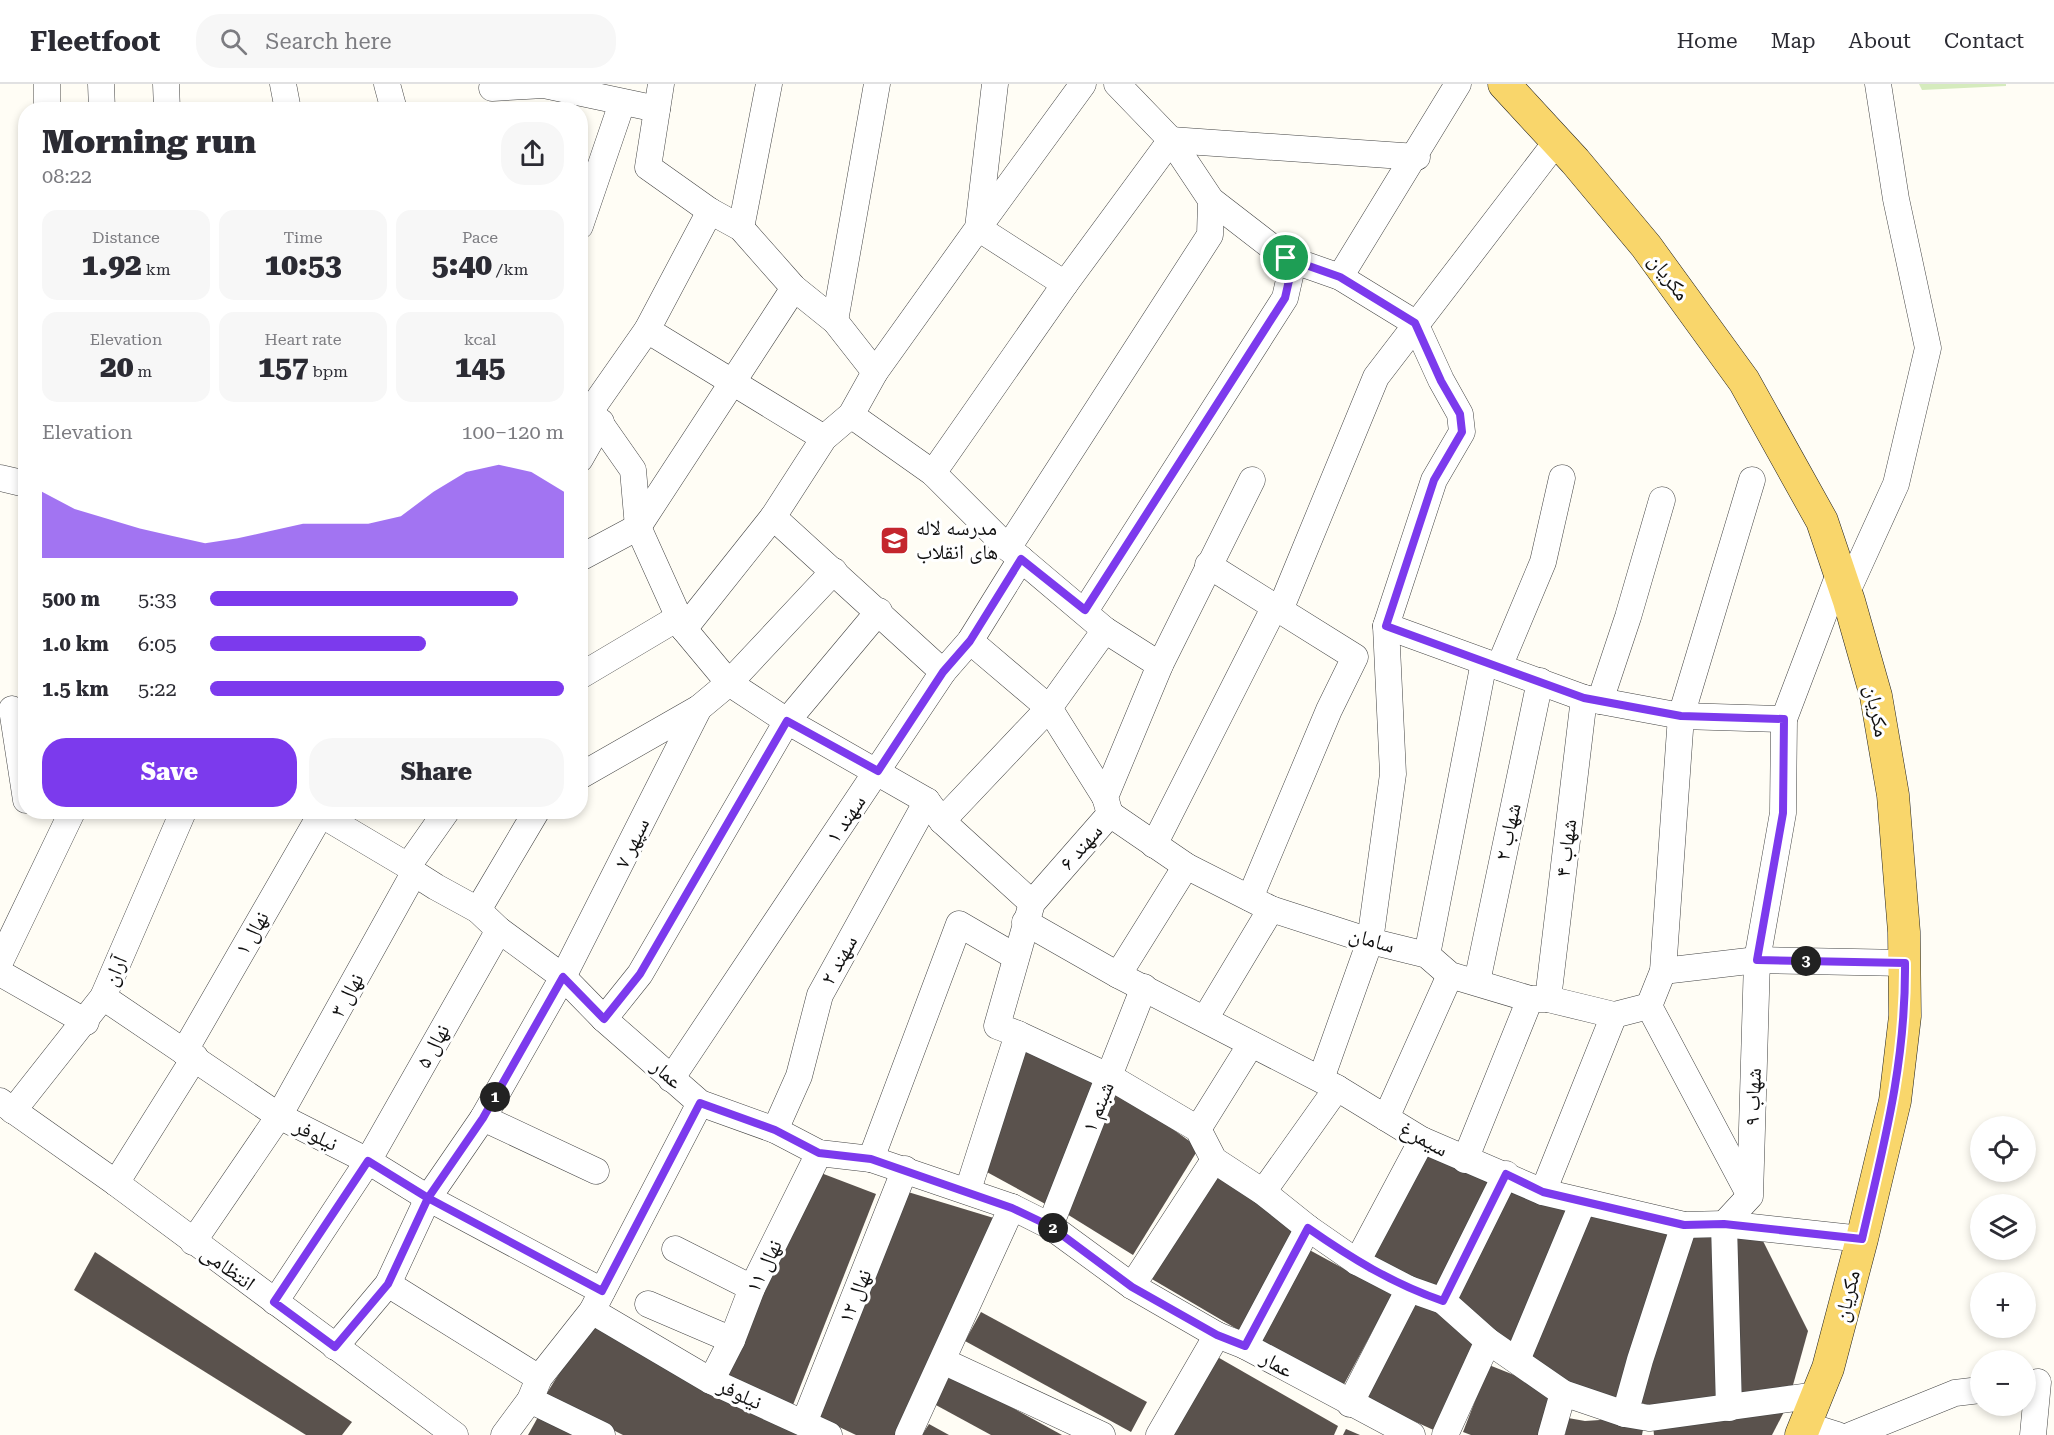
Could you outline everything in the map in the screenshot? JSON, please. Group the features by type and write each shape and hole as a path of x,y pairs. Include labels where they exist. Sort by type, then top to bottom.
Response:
{"main road":[{"name":"مکریان","path":"1504,84 1557,141 1646,246 1744,381 1822,521 1876,696 1893,795 1905,963 1905,1016 1894,1101 1862,1239 1828,1368 1803,1430"}],"street":[{"path":"47,84 47,102"},
{"path":"101,84 102,102"},
{"path":"166,84 167,102"},
{"path":"284,84 287,102"},
{"path":"387,84 392,102"},
{"path":"661,84 648,167 710,211 741,228 794,288 835,321 875,372"},
{"path":"741,228 769,84"},
{"path":"835,321 877,84"},
{"path":"978,228 995,84"},
{"path":"588,672 682,623 773,517 824,438 851,415 875,372 1083,84"},
{"path":"1118,84 1171,140 1211,200 1286,258 1340,277 1415,323 1441,381 1460,414 1462,432 1434,480 1386,626 1393,774 1370,941 1329,1084 1263,1192"},
{"path":"1340,277 1458,84"},
{"path":"1386,626 1592,699 1681,716 1784,719 1842,584 1896,483 1928,348 1896,199 1878,84"},
{"path":"493,94 544,85 657,109"},
{"path":"588,203 622,103"},
{"path":"1171,140 1415,157"},
{"path":"933,473 1065,284 1171,140"},
{"path":"1154,845 1277,608 1376,376 1557,141"},
{"name":"سهند ۱","path":"671,1079 943,672 970,641 1015,554 1210,236 1211,200"},
{"path":"710,211 647,330 591,411 633,470 638,526 682,623 729,683 787,721 927,801"},
{"path":"978,228 1065,284"},
{"path":"1085,610 1285,298 1290,276 1286,258"},
{"path":"588,554 638,526 794,288"},
{"path":"647,330 824,438"},
{"path":"851,415 933,473 1015,554 1085,610 1105,630 1160,665"},
{"path":"0,478 18,482"},
{"path":"1427,954 1492,665 1544,562 1562,478"},
{"path":"1729,1408 1724,1224 1750,1196 1649,1006 1663,971 1681,716 1752,480"},
{"name":"سهند ۶","path":"1018,1034 997,1026 1029,913 1107,805 1160,665 1247,490"},
{"name":"شهاب ۴","path":"1465,1160 1539,999 1592,699 1628,617 1662,500"},
{"path":"773,517 879,611 943,672"},
{"path":"1208,565 1354,657"},
{"path":"588,771 699,708 729,683 834,571"},
{"path":"604,1019 640,974 787,721 879,611"},
{"path":"1205,1019 1261,903 1329,710 1354,657 1386,626"},
{"path":"942,821 1048,708 1105,630"},
{"path":"970,641 1048,708 1107,805"},
{"name":"شهاب ۲","path":"1477,982 1540,681"},
{"path":"13,708 18,743"},
{"name":"سپهر ۷","path":"335,1347 388,1284 428,1198 483,1118 563,977 699,708"},
{"name":"شهاب ۹","path":"1750,1196 1757,960 1783,813 1784,719"},
{"name":"سیمرغ","path":"927,801 942,821 1029,913 1118,975 1329,1084 1422,1140 1465,1160 1506,1174 1543,1192 1684,1225 1724,1224 1862,1239"},
{"name":"سهند ۲","path":"775,1130 799,1076 820,995 927,801"},
{"name":"سامان","path":"1107,805 1154,845 1186,866 1261,903 1370,941 1427,954 1450,975 1539,999 1614,1015 1649,1006"},
{"path":"0,962 69,819"},
{"name":"آران","path":"7,1106 86,1022 103,997 180,819"},
{"name":"نهال ۱","path":"116,1183 189,1054 316,819"},
{"name":"عمار","path":"329,819 478,910 499,930 563,977 604,1019 700,1103 775,1130 819,1153 871,1159 968,1190 1012,1208 1050,1226 1132,1287 1217,1335 1245,1346 1350,1404 1412,1435"},
{"name":"نهال ۳","path":"193,1242 279,1116 411,870 442,819"},
{"path":"478,910 532,819"},
{"path":"1118,975 1186,866"},
{"path":"871,1159 959,924 1016,957"},
{"name":"نهال ۵","path":"274,1302 368,1161 499,930"},
{"path":"1663,971 1757,960 1905,963"},
{"path":"0,973 86,1022"},
{"path":"1386,1118 1450,975"},
{"name":"شبنم ۱","path":"1050,1226 1144,987"},
{"name":"نیلوفر","path":"103,997 279,1116 368,1161 597,1301 711,1381 829,1435"},
{"path":"1543,1192 1614,1015"},
{"path":"968,1190 1018,1034 1110,1077 1197,1129 1214,1160 1263,1192 1308,1228 1357,1262 1409,1289 1443,1301 1488,1341 1563,1394 1641,1422 1818,1395"},
{"path":"1197,1129 1251,1044"},
{"path":"504,1435 597,1301 700,1103"},
{"name":"انتظامی","path":"7,1106 116,1183 455,1435"},
{"path":"483,1118 596,1171"},
{"path":"1357,1262 1422,1140"},
{"name":"نهال ۱۱","path":"711,1381 732,1340 752,1288 819,1153"},
{"path":"1132,1287 1214,1160"},
{"name":"نهال ۱۲","path":"804,1423 906,1169"},
{"path":"1443,1301 1506,1174"},
{"path":"1517,1360 1583,1202"},
{"path":"908,1435 1012,1208"},
{"path":"1641,1422 1640,1360 1684,1225"},
{"path":"1245,1346 1308,1228"},
{"path":"675,1249 752,1288"},
{"path":"388,1284 602,1435"},
{"path":"1350,1404 1409,1289"},
{"path":"648,1305 732,1340"},
{"path":"1159,1435 1217,1335"},
{"path":"1444,1435 1488,1341"},
{"path":"943,1361 1102,1435"},
{"path":"2033,1435 2039,1382"},
{"path":"1851,1435 1955,1394 1970,1392"},
{"path":"1551,1435 1563,1394"},
{"path":"1803,1430 1837,1435"}],"green space":[{"path":"1919,84 2006,84 2006,86 1922,90"}],"building":[{"path":"1025,1046 1098,1077 1049,1206 985,1171"},
{"path":"1113,1086 1199,1148 1133,1255 1062,1211"},
{"path":"1425,1147 1500,1177 1435,1292 1365,1255"},
{"path":"1219,1172 1298,1232 1242,1332 1145,1275"},
{"path":"821,1173 876,1194 793,1405 725,1378 752,1316"},
{"path":"1508,1182 1576,1208 1516,1350 1449,1298"},
{"path":"908,1192 997,1219 900,1435 856,1435 816,1416"},
{"path":"1590,1212 1672,1230 1622,1402 1575,1387 1523,1358"},
{"path":"1720,1228 1724,1403 1659,1411 1634,1399 1685,1233"},
{"path":"1734,1238 1762,1239 1808,1331 1793,1385 1740,1394"},
{"path":"1304,1247 1392,1295 1342,1388 1254,1340"},
{"path":"95,1252 352,1422 342,1435 306,1435 74,1290"},
{"path":"1411,1297 1444,1312 1478,1347 1438,1432 1363,1398"},
{"path":"981,1312 1147,1402 1131,1432 965,1341"},
{"path":"591,1323 814,1435 623,1435 545,1396"},
{"path":"1214,1355 1338,1426 1334,1435 1170,1435"},
{"path":"1489,1365 1557,1392 1540,1435 1471,1435 1463,1432"},
{"path":"951,1374 1062,1435 991,1435 934,1404"},
{"path":"1788,1404 1772,1435 1654,1435 1652,1417"},
{"path":"538,1417 577,1435 528,1435"},
{"path":"1568,1418 1585,1421 1615,1419 1644,1424 1642,1435 1565,1435"},
{"path":"929,1424 949,1435 922,1435"},
{"path":"1346,1429 1360,1435 1343,1435"}],"place":[{"name":"مدرسه لاله های انقلاب","path":"895,540"}],"route":[{"path":"1286,258 1290,276 1285,298 1085,610 1021,559 970,641 943,672 878,771 787,721 640,974 604,1019 563,977 483,1118 428,1198 368,1161 274,1302 335,1347 388,1284 428,1198 602,1291 700,1103 775,1130 819,1153 871,1159 968,1190 1012,1208 1050,1226 1132,1287 1217,1335 1245,1346 1308,1228 1357,1262 1409,1289 1443,1301 1506,1174 1543,1192 1684,1225 1724,1224 1862,1239 1894,1101 1905,1016 1905,963 1757,960 1783,813 1784,719 1681,716 1584,698 1386,626 1434,480 1462,432 1460,414 1441,381 1415,323 1340,277 1286,258"}]}
